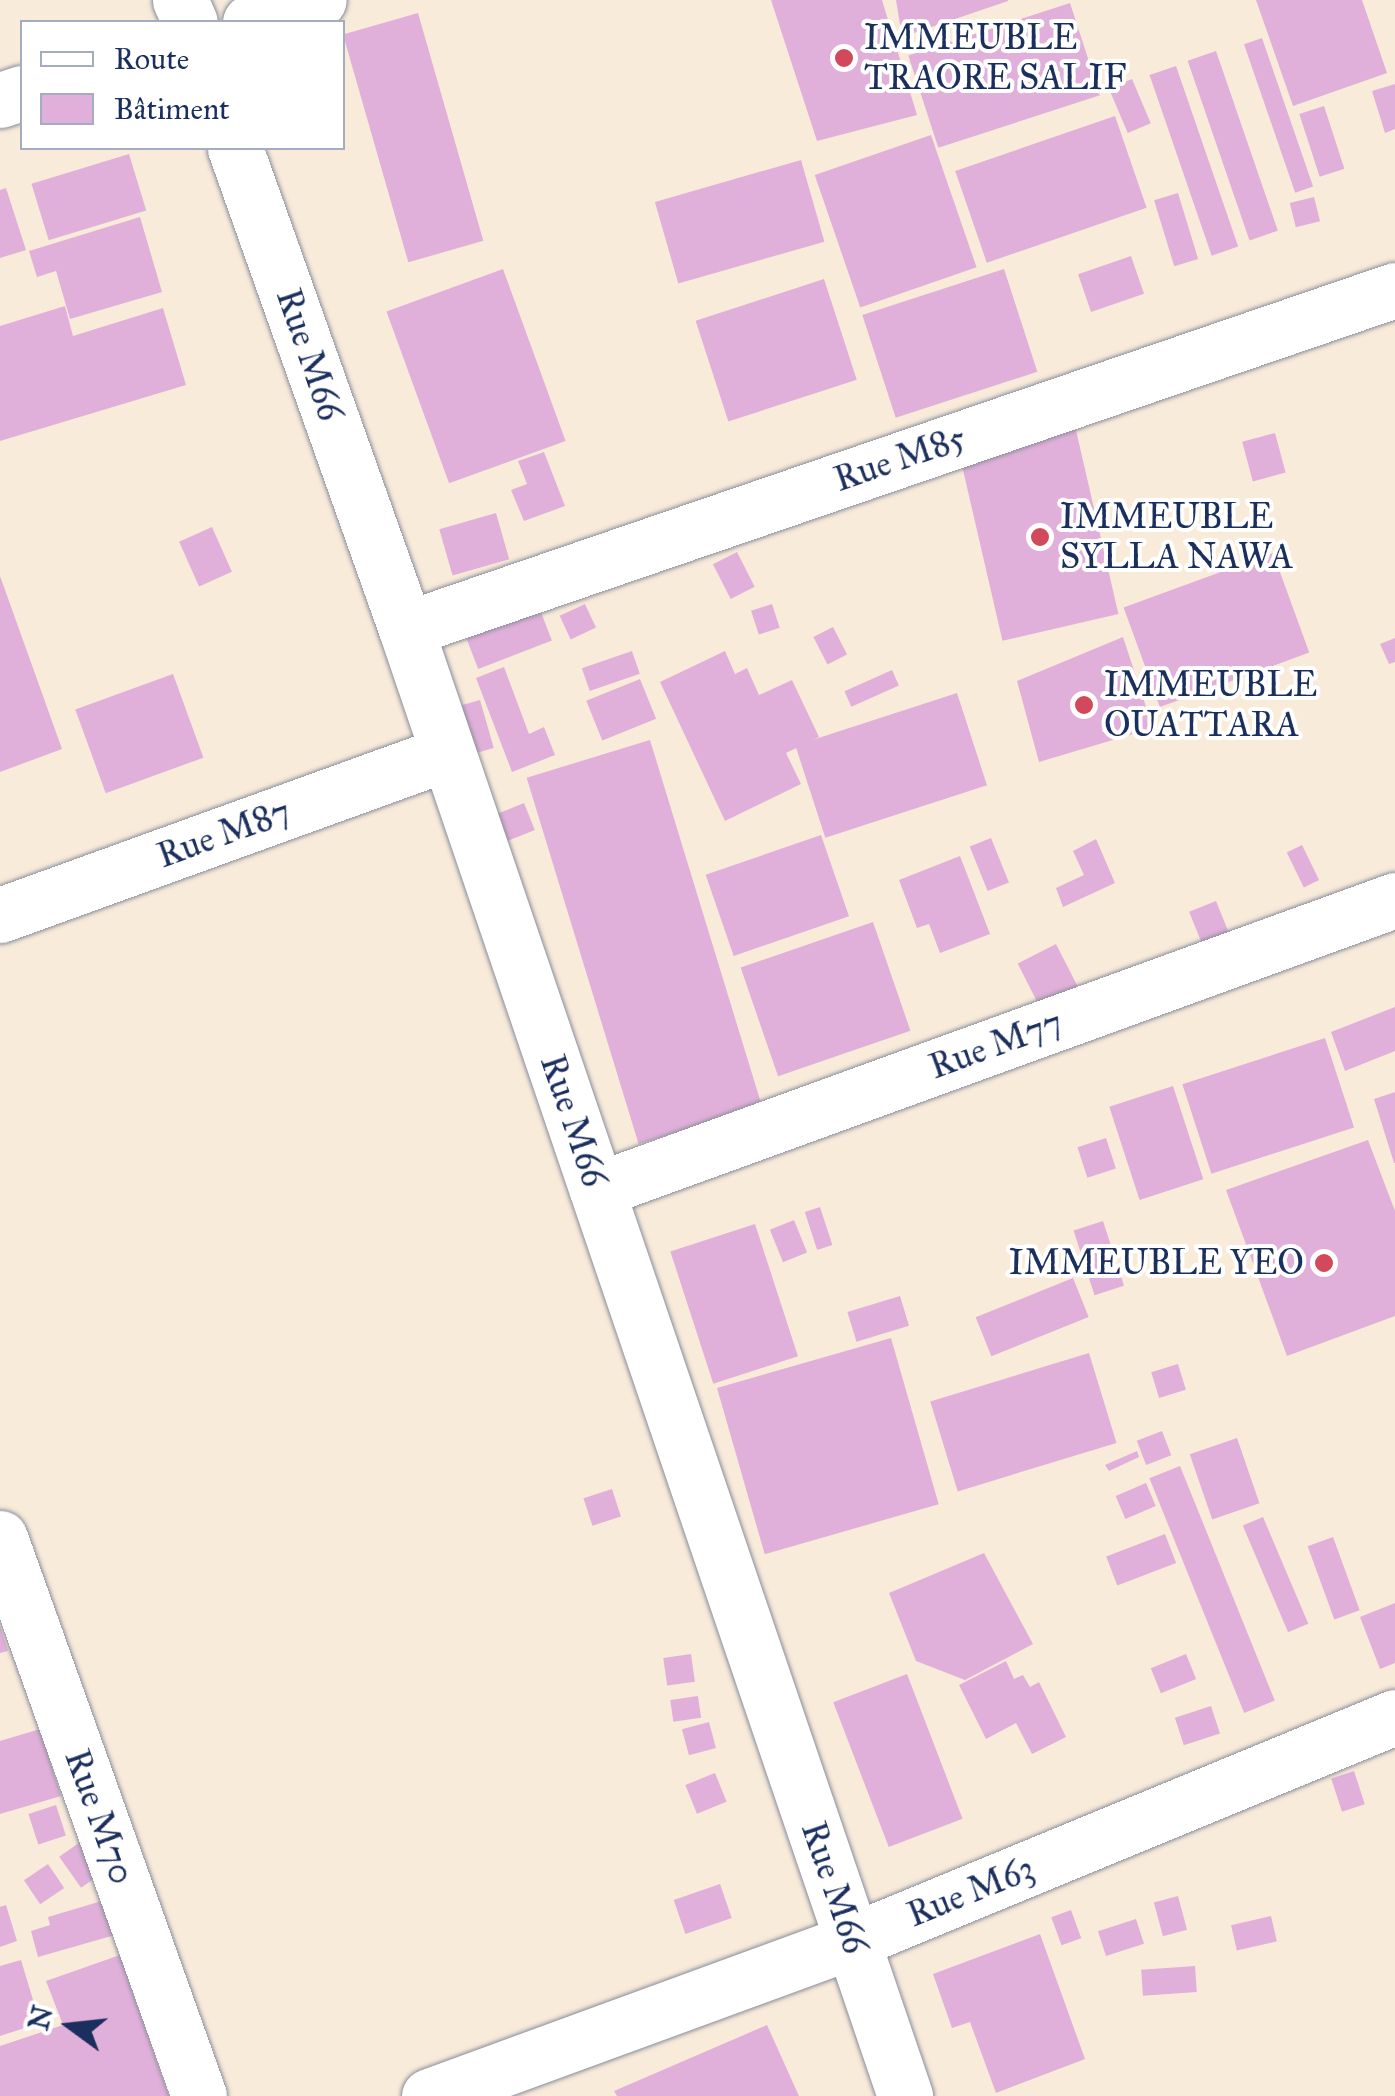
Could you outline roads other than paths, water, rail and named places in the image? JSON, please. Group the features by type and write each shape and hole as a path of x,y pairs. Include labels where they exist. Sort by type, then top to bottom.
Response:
{"street":[{"path":"256,20 319,0"},
{"name":"Rue M66","path":"237,150 406,629 905,2096"},
{"name":"Rue M85","path":"406,629 1395,290"},
{"name":"Rue M87","path":"0,915 448,753"},
{"name":"Rue M77","path":"597,1190 1395,900"},
{"name":"Rue M70","path":"0,1538 198,2096"},
{"name":"Rue M63","path":"429,2096 852,1941 1395,1717"}],"place":[{"name":"IMMEUBLE TRAORE SALIF","path":"844,58"},
{"name":"IMMEUBLE SYLLA NAWA","path":"1040,537"},
{"name":"IMMEUBLE OUATTARA","path":"1084,705"},
{"name":"IMMEUBLE YEO","path":"1324,1263"}]}
